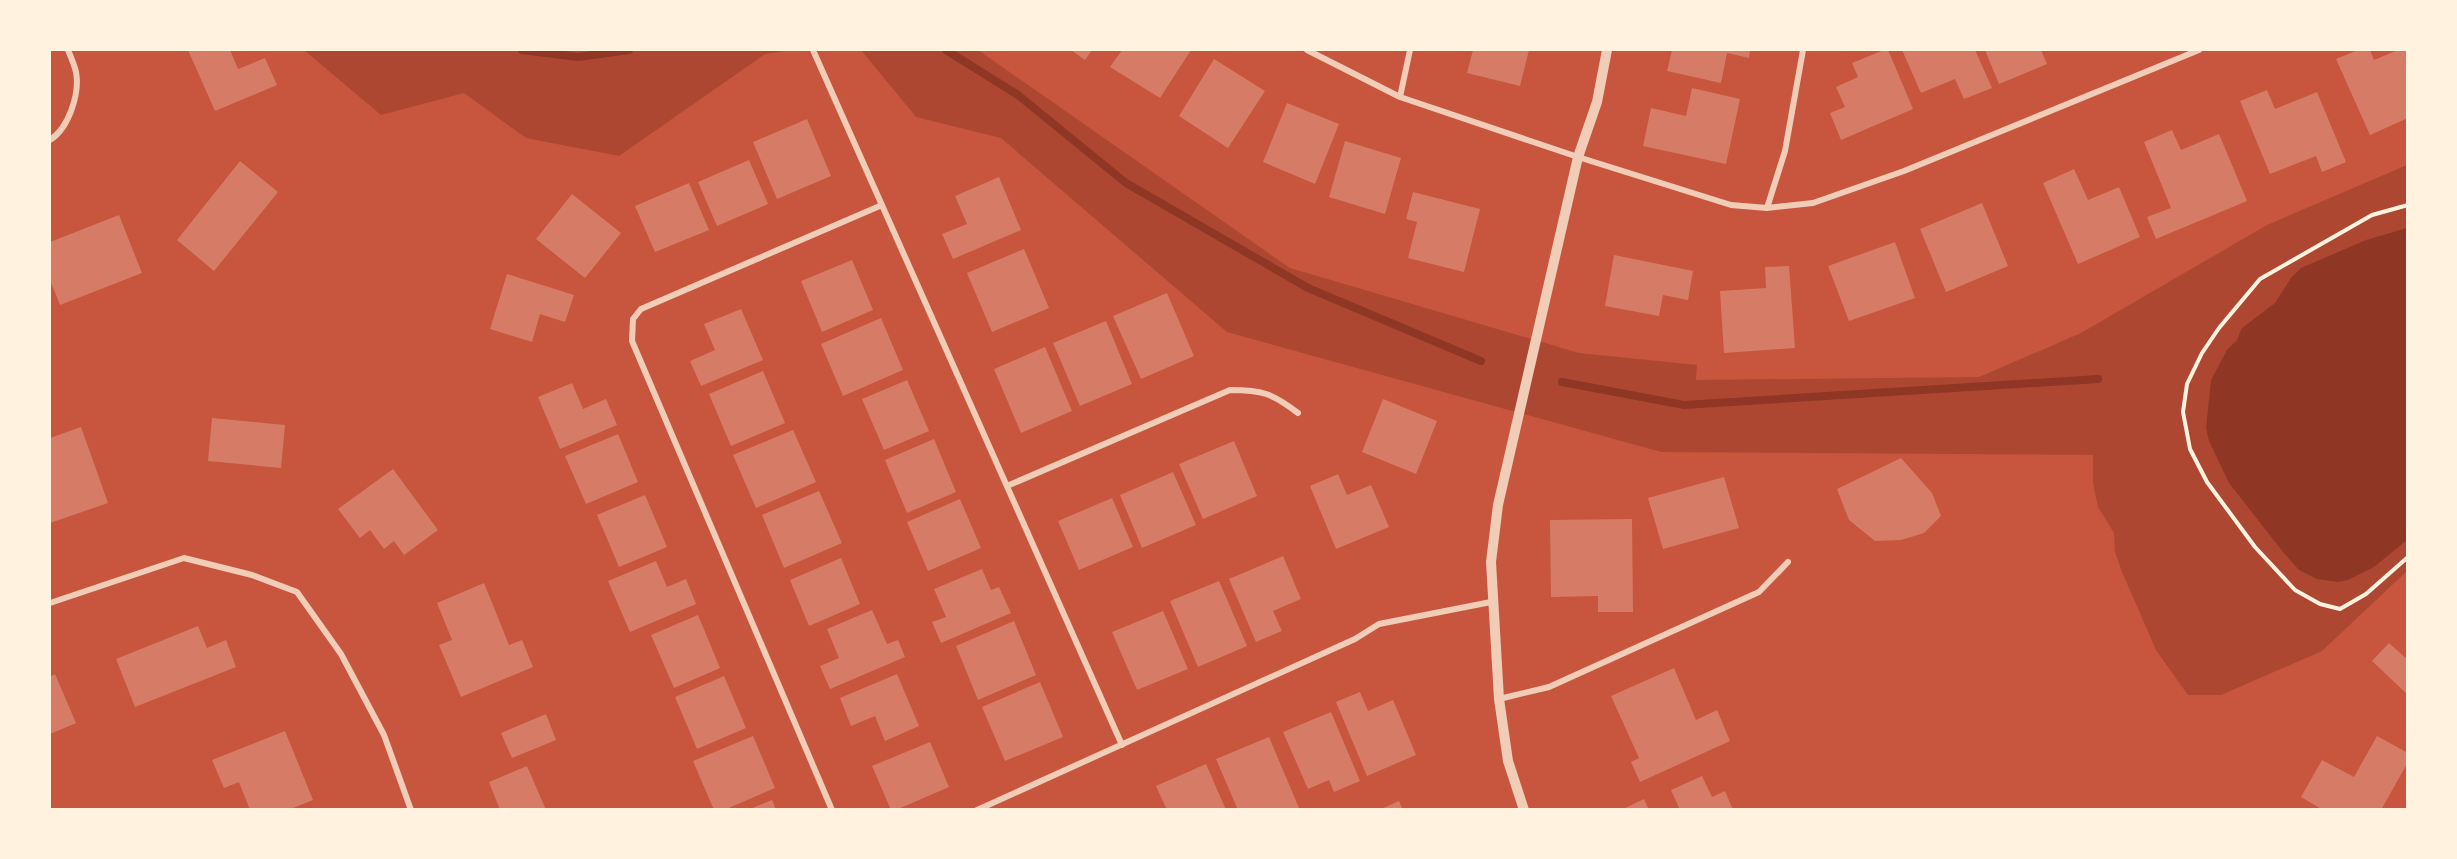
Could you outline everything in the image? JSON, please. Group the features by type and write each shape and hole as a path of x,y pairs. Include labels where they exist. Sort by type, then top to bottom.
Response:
{"street":[{"path":"50,140 64,124 77,90 76,72 68,50"},
{"path":"813,50 1122,745"},
{"path":"1307,50 1400,97 1578,158 1731,205 1767,208 1813,203 1904,171 2199,50"},
{"path":"1400,97 1410,50"},
{"path":"1524,810 1508,761 1499,699 1491,602 1491,562 1498,505 1578,158 1597,102 1607,50"},
{"path":"1767,208 1785,150 1803,50"},
{"path":"832,810 632,341 633,320 641,309 882,205"},
{"path":"1007,486 1230,390 1258,390 1281,400 1298,413"},
{"path":"50,603 184,558 252,575 297,592 341,654 384,735 411,810"},
{"path":"1499,699 1549,687 1758,592 1788,562"},
{"path":"977,810 1355,639 1379,624 1491,602"}],"path":[{"path":"2408,205 2372,215 2260,279 2219,328 2202,353 2187,384 2183,412 2190,449 2207,482 2255,547 2295,590 2320,604 2340,609 2366,594 2408,556"}],"shaded area":[{"path":"304,50 791,50 765,54 619,156 526,138 464,93 381,115"},
{"path":"861,50 978,50 1290,268 1579,353 1697,365 1696,380 1979,377 2081,333 2267,225 2407,165 2407,571 2322,651 2221,695 2188,695 2156,650 2122,572 2115,552 2114,533 2098,507 2093,483 2093,455 1661,452 1227,332 1001,138 916,117"},
{"path":"2407,228 2407,540 2374,567 2348,580 2338,582 2317,579 2299,570 2229,483 2209,441 2206,428 2211,380 2227,350 2237,340 2242,328 2275,303 2291,278 2301,268 2366,240"}],"building":[{"path":"188,50 230,50 238,69 265,58 277,85 215,111"},
{"path":"1071,50 1092,50 1085,60"},
{"path":"1122,50 1191,50 1160,98 1110,67"},
{"path":"1473,50 1529,50 1520,86 1467,73"},
{"path":"1672,50 1750,50 1749,58 1727,53 1721,83 1667,71"},
{"path":"1888,50 1913,109 1841,140 1830,113 1845,107 1836,87 1858,77 1852,63"},
{"path":"1902,50 1975,50 1992,88 1964,99 1955,79 1921,93"},
{"path":"1985,50 2041,50 2047,64 1999,84"},
{"path":"2358,50 2370,50 2374,60 2398,50 2408,50 2408,118 2370,135 2336,59"},
{"path":"1214,59 1265,91 1228,148 1179,116"},
{"path":"1692,88 1740,99 1726,164 1643,146 1651,108 1686,116"},
{"path":"2267,90 2275,109 2317,92 2346,162 2322,172 2316,156 2270,174 2240,101"},
{"path":"1287,103 1339,124 1315,184 1263,162"},
{"path":"807,119 831,176 777,199 753,142"},
{"path":"2172,130 2181,150 2219,134 2247,201 2156,239 2147,217 2171,208 2144,142"},
{"path":"1345,141 1401,158 1385,214 1329,197"},
{"path":"749,160 768,204 717,226 698,182"},
{"path":"240,161 278,192 214,271 177,240"},
{"path":"2074,169 2088,200 2119,187 2140,237 2078,264 2043,183"},
{"path":"999,177 1021,230 953,259 942,234 967,224 955,196"},
{"path":"689,183 709,230 655,252 635,206"},
{"path":"1413,192 1480,209 1464,272 1408,258 1417,222 1406,219"},
{"path":"572,194 621,233 585,278 536,239"},
{"path":"1982,203 2008,266 1946,292 1920,229"},
{"path":"119,215 142,273 60,305 50,280 50,242"},
{"path":"1895,242 1915,298 1849,321 1828,266"},
{"path":"1024,249 1049,308 992,332 967,273"},
{"path":"1614,255 1693,271 1688,300 1663,295 1659,316 1605,306"},
{"path":"852,260 873,310 822,332 801,281"},
{"path":"1789,266 1795,348 1724,353 1720,291 1766,288 1765,267"},
{"path":"507,274 574,295 565,322 540,314 532,342 490,329"},
{"path":"1167,293 1194,356 1141,379 1113,316"},
{"path":"741,309 763,360 701,386 690,361 715,350 704,324"},
{"path":"881,318 903,370 843,396 821,344"},
{"path":"1106,321 1132,384 1080,406 1053,343"},
{"path":"1045,347 1072,411 1021,433 994,369"},
{"path":"763,371 785,423 731,446 709,394"},
{"path":"907,380 929,431 884,450 862,399"},
{"path":"572,383 583,409 606,399 617,425 560,449 538,397"},
{"path":"1383,399 1437,421 1416,474 1362,452"},
{"path":"212,418 285,425 281,468 208,461"},
{"path":"81,427 108,503 50,523 50,438"},
{"path":"793,430 816,482 756,508 733,455"},
{"path":"618,434 638,482 586,504 565,456"},
{"path":"934,439 956,492 907,513 885,460"},
{"path":"1234,441 1257,496 1203,519 1179,464"},
{"path":"1901,458 1932,493 1941,516 1924,533 1901,540 1875,541 1849,520 1837,489"},
{"path":"393,469 438,530 404,555 394,541 384,549 370,530 360,538 338,509"},
{"path":"1173,472 1196,525 1142,548 1120,495"},
{"path":"1338,474 1347,495 1371,485 1389,527 1336,549 1310,486"},
{"path":"1724,477 1739,528 1663,549 1648,498"},
{"path":"819,491 842,543 784,568 762,515"},
{"path":"645,495 667,547 619,567 597,515"},
{"path":"1112,498 1133,547 1079,570 1058,521"},
{"path":"960,499 981,548 928,571 907,522"},
{"path":"1632,519 1633,612 1598,612 1598,596 1551,597 1550,520"},
{"path":"1283,556 1301,599 1273,611 1282,631 1256,642 1229,579"},
{"path":"841,558 860,604 809,626 790,580"},
{"path":"656,561 667,587 686,579 696,604 630,632 608,581"},
{"path":"982,569 991,590 999,587 1011,613 941,643 932,622 946,617 934,589"},
{"path":"1219,581 1247,646 1198,667 1170,601"},
{"path":"484,583 509,645 522,640 533,667 461,697 439,645 452,640 437,603"},
{"path":"872,610 887,644 898,640 905,657 830,689 820,666 839,658 827,629"},
{"path":"1163,611 1188,669 1137,690 1112,632"},
{"path":"698,615 720,668 674,688 651,635"},
{"path":"1014,621 1036,675 978,700 956,646"},
{"path":"198,626 207,648 226,640 236,667 135,707 116,659"},
{"path":"2389,643 2408,660 2408,695 2372,661"},
{"path":"1674,668 1696,720 1717,710 1730,741 1640,782 1631,762 1639,758 1611,696"},
{"path":"55,674 76,723 50,734 50,677"},
{"path":"897,674 919,726 885,741 875,716 851,726 840,698"},
{"path":"724,676 746,728 697,749 675,697"},
{"path":"1040,682 1063,737 1005,761 982,707"},
{"path":"1360,692 1368,711 1393,700 1416,755 1367,776 1336,702"},
{"path":"1331,712 1360,781 1334,792 1329,780 1308,789 1283,732"},
{"path":"546,714 556,740 512,758 501,733"},
{"path":"285,731 313,800 288,810 250,810 239,782 224,788 212,760"},
{"path":"753,736 775,788 724,810 714,810 693,761"},
{"path":"2377,736 2408,753 2408,762 2381,810 2323,810 2301,797 2322,760 2354,777"},
{"path":"1269,737 1299,808 1238,810 1216,759"},
{"path":"930,742 949,787 896,810 891,810 872,766"},
{"path":"1206,764 1226,810 1167,810 1156,786"},
{"path":"527,766 546,810 500,810 489,782"},
{"path":"1702,776 1712,797 1725,791 1733,810 1680,810 1671,790"},
{"path":"1644,799 1649,810 1621,810"},
{"path":"772,800 776,810 750,810 750,809"},
{"path":"1399,801 1403,810 1379,810"}],"waterway":[{"path":"522,50 578,57 629,50"},
{"path":"946,50 1018,95 1126,183 1308,288 1481,361"},
{"path":"1562,382 1684,405 2098,379"}]}
